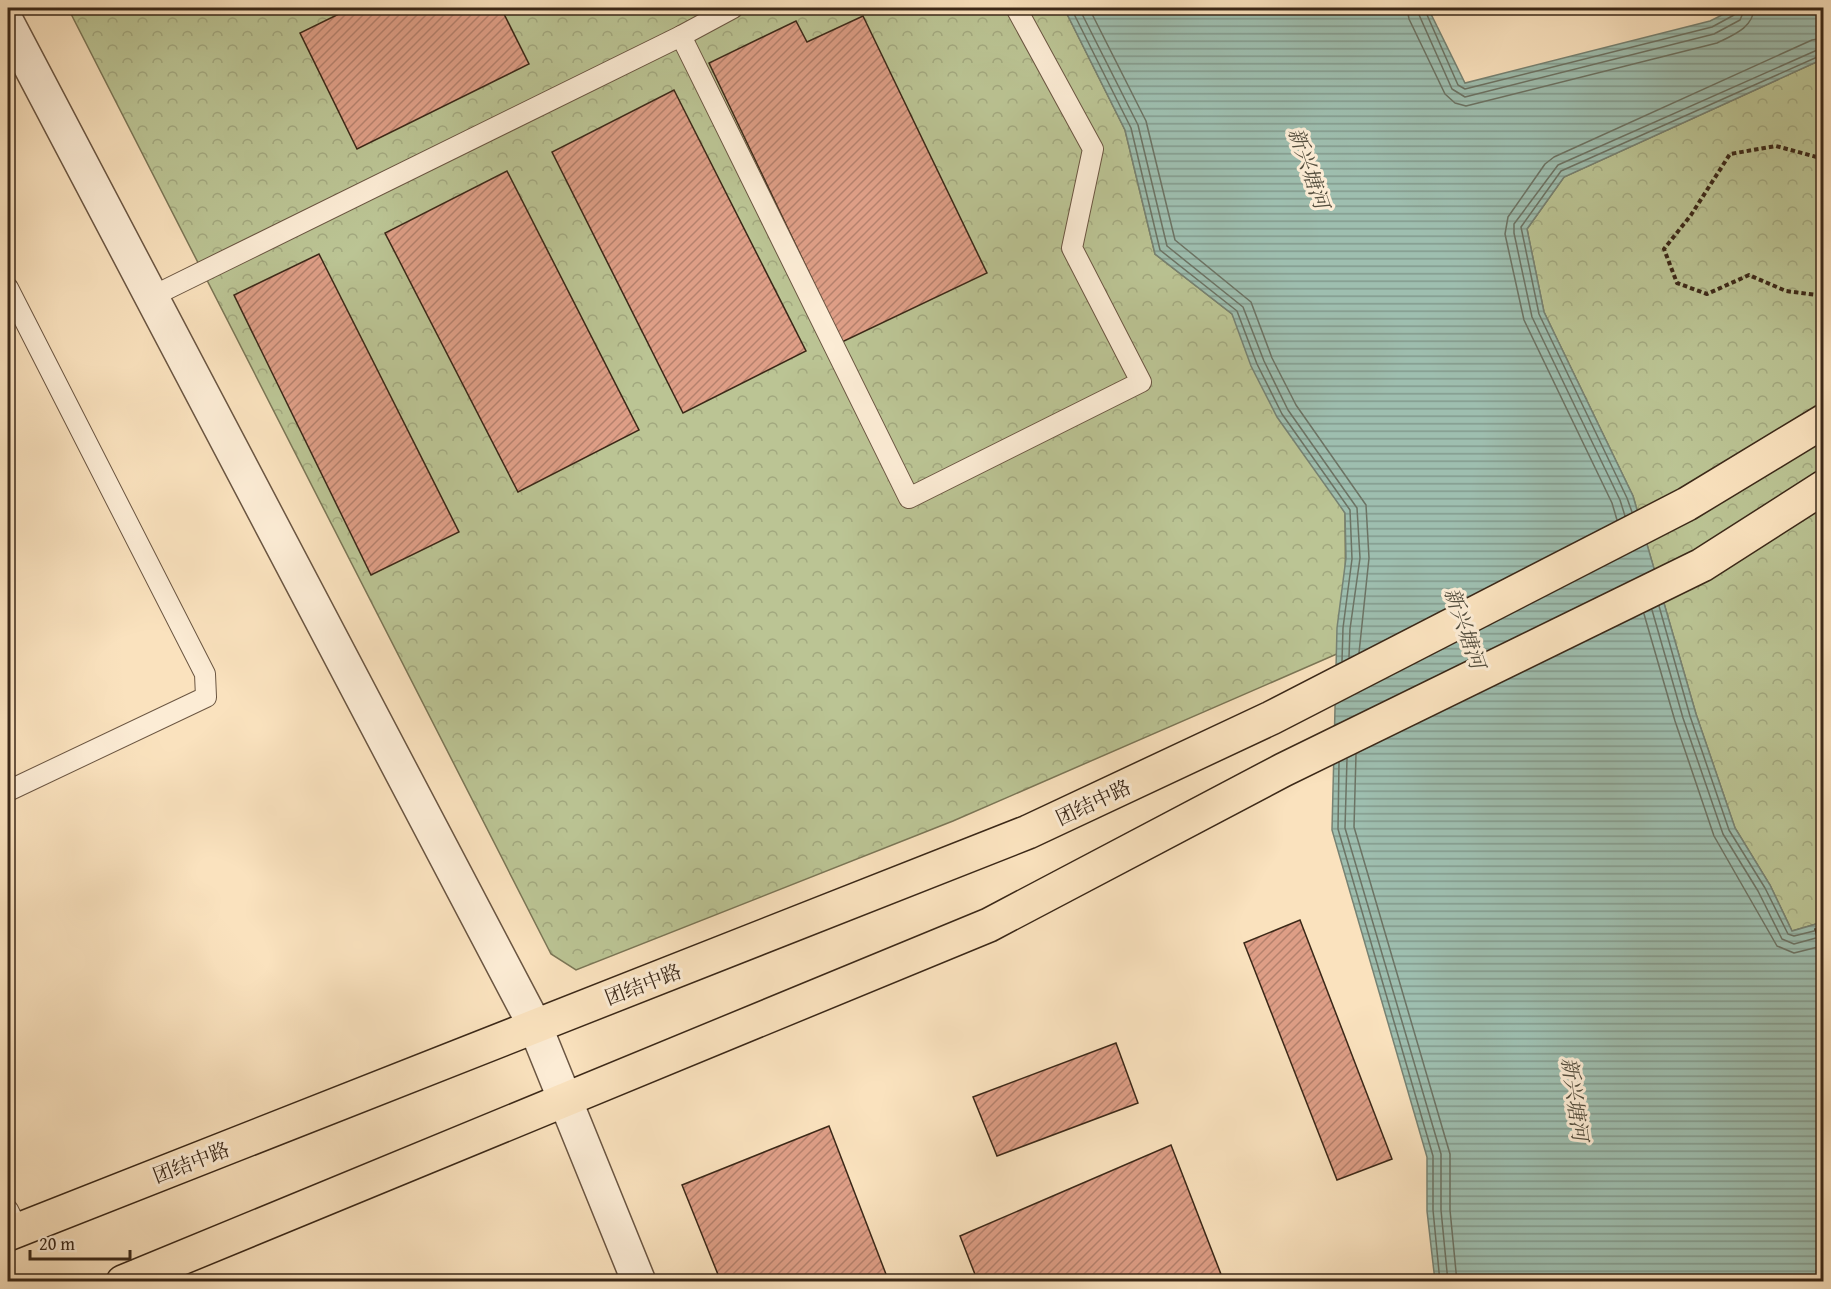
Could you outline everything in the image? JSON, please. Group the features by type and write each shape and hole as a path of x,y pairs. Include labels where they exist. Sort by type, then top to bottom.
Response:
{"main road":[{"name":"团结中路","path":"11,1224 535,1026 1028,832 1271,718 1687,504 1824,420"},
{"path":"123,1281 989,925 1283,770 1702,565 1824,487"}],"street":[{"path":"8,24 535,1026 639,1281"}],"lane":[{"path":"152,297 681,36 733,8"},
{"path":"681,36 909,498 1141,382 1072,248 1093,149 1016,8"},
{"path":"8,288 205,674 206,697 8,791"}],"path":[{"path":"1824,159 1776,146 1730,154 1691,216 1664,249 1677,283 1707,294 1749,275 1786,291 1824,296"}],"green space":[{"path":"68,8 1064,8 1125,130 1155,254 1232,314 1345,513 1346,650 953,821 576,970 551,954"},
{"path":"1823,59 1823,922 1792,931 1770,885 1735,828 1696,714 1633,496 1544,312 1527,229 1564,177"}],"water":[{"name":"新兴塘河","path":"1064,8 1428,8 1465,83 1710,21 1736,8 1823,8 1823,59 1564,177 1527,229 1544,312 1633,496 1696,714 1735,828 1770,885 1792,931 1823,922 1823,1281 1435,1281 1427,1211 1427,1157 1332,830 1337,628 1346,558 1345,513 1277,417 1251,366 1232,314 1155,254 1125,130"}],"building":[{"path":"351,8 501,8 529,64 357,149 300,33"},
{"path":"863,16 987,273 842,342 709,63 796,21 807,42"},
{"path":"674,90 806,351 683,413 552,152"},
{"path":"507,171 639,430 518,492 385,233"},
{"path":"319,254 459,532 371,575 234,295"},
{"path":"1300,920 1392,1159 1337,1180 1244,943"},
{"path":"1824,927 1824,964 1815,929"},
{"path":"1116,1043 1138,1103 997,1156 973,1097"},
{"path":"829,1126 889,1282 721,1282 682,1185"},
{"path":"1171,1145 1224,1282 978,1282 960,1236"}]}
